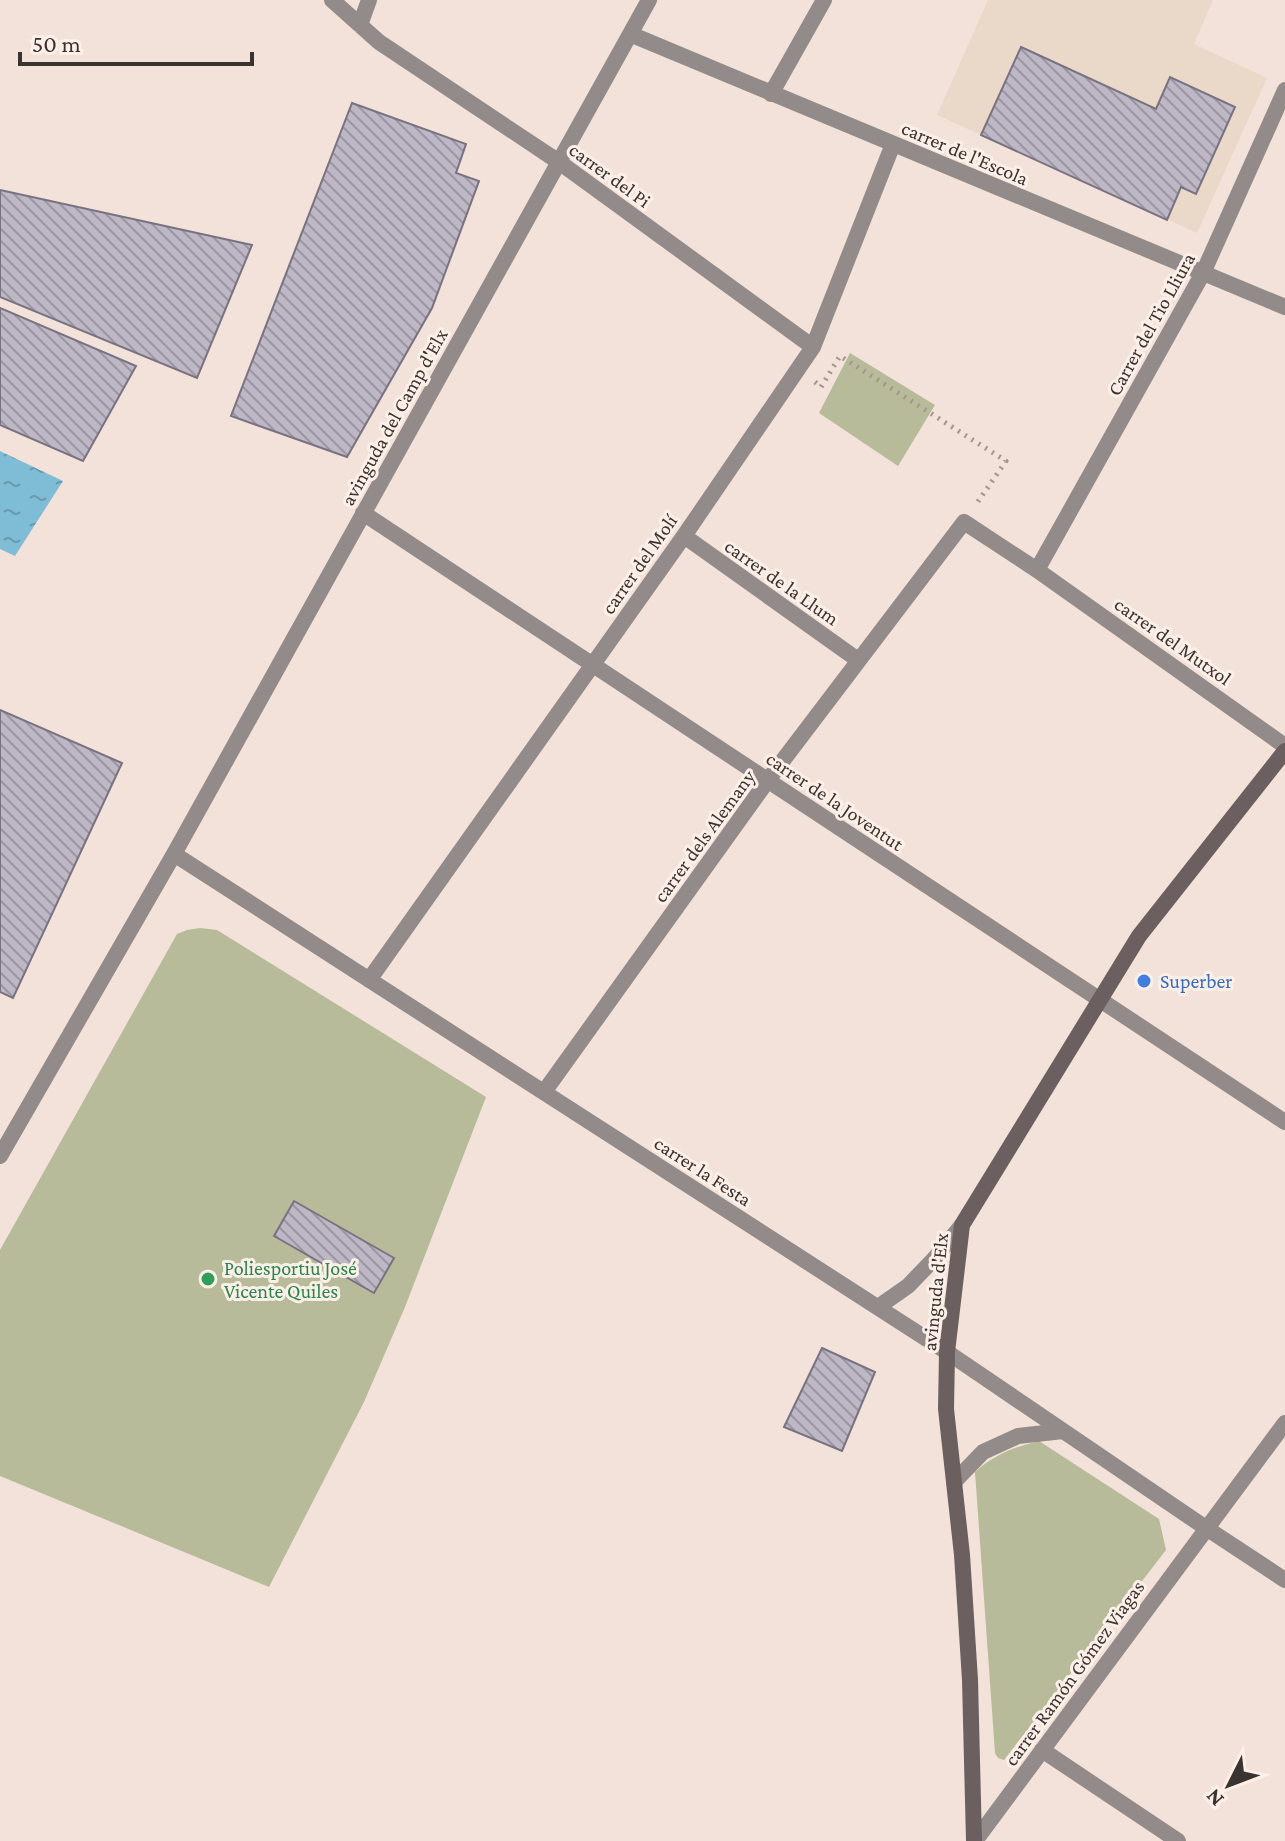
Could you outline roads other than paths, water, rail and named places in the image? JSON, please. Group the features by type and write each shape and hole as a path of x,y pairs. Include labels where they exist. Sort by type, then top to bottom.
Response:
{"main road":[{"name":"avinguda d'Elx","path":"974,1841 970,1680 962,1555 946,1409 947,1352 962,1225 1139,936 1285,748"}],"street":[{"name":"carrer del Pi","path":"332,0 379,42 559,162 813,347"},
{"path":"360,25 369,0"},
{"name":"avinguda del Camp d'Elx","path":"0,1156 174,854 649,0"},
{"path":"771,94 824,0"},
{"name":"carrer de l'Escola","path":"630,34 1285,307"},
{"name":"Carrer del Tio Lliura","path":"1037,570 1203,273 1285,90"},
{"name":"carrer del Molí","path":"369,980 684,536 813,347 893,144"},
{"name":"carrer de la Joventut","path":"363,513 1285,1122"},
{"name":"carrer del Mutxol","path":"961,526 1037,570 1285,748"},
{"name":"carrer dels Alemany","path":"544,1092 768,780 961,526"},
{"name":"carrer de la Llum","path":"684,536 858,660"},
{"name":"carrer la Festa","path":"174,854 947,1352 1285,1580"},
{"path":"878,1307 908,1286 962,1225"},
{"name":"carrer Ramón Gómez Viagas","path":"974,1841 1285,1423"},
{"path":"954,1482 983,1452 1018,1436 1063,1431"},
{"path":"1042,1750 1178,1841"}],"water":[{"path":"0,451 63,481 15,556 0,549"}],"place":[{"name":"Superber","path":"1144,981"},
{"name":"Poliesportiu José Vicente Quiles","path":"208,1279"}]}
